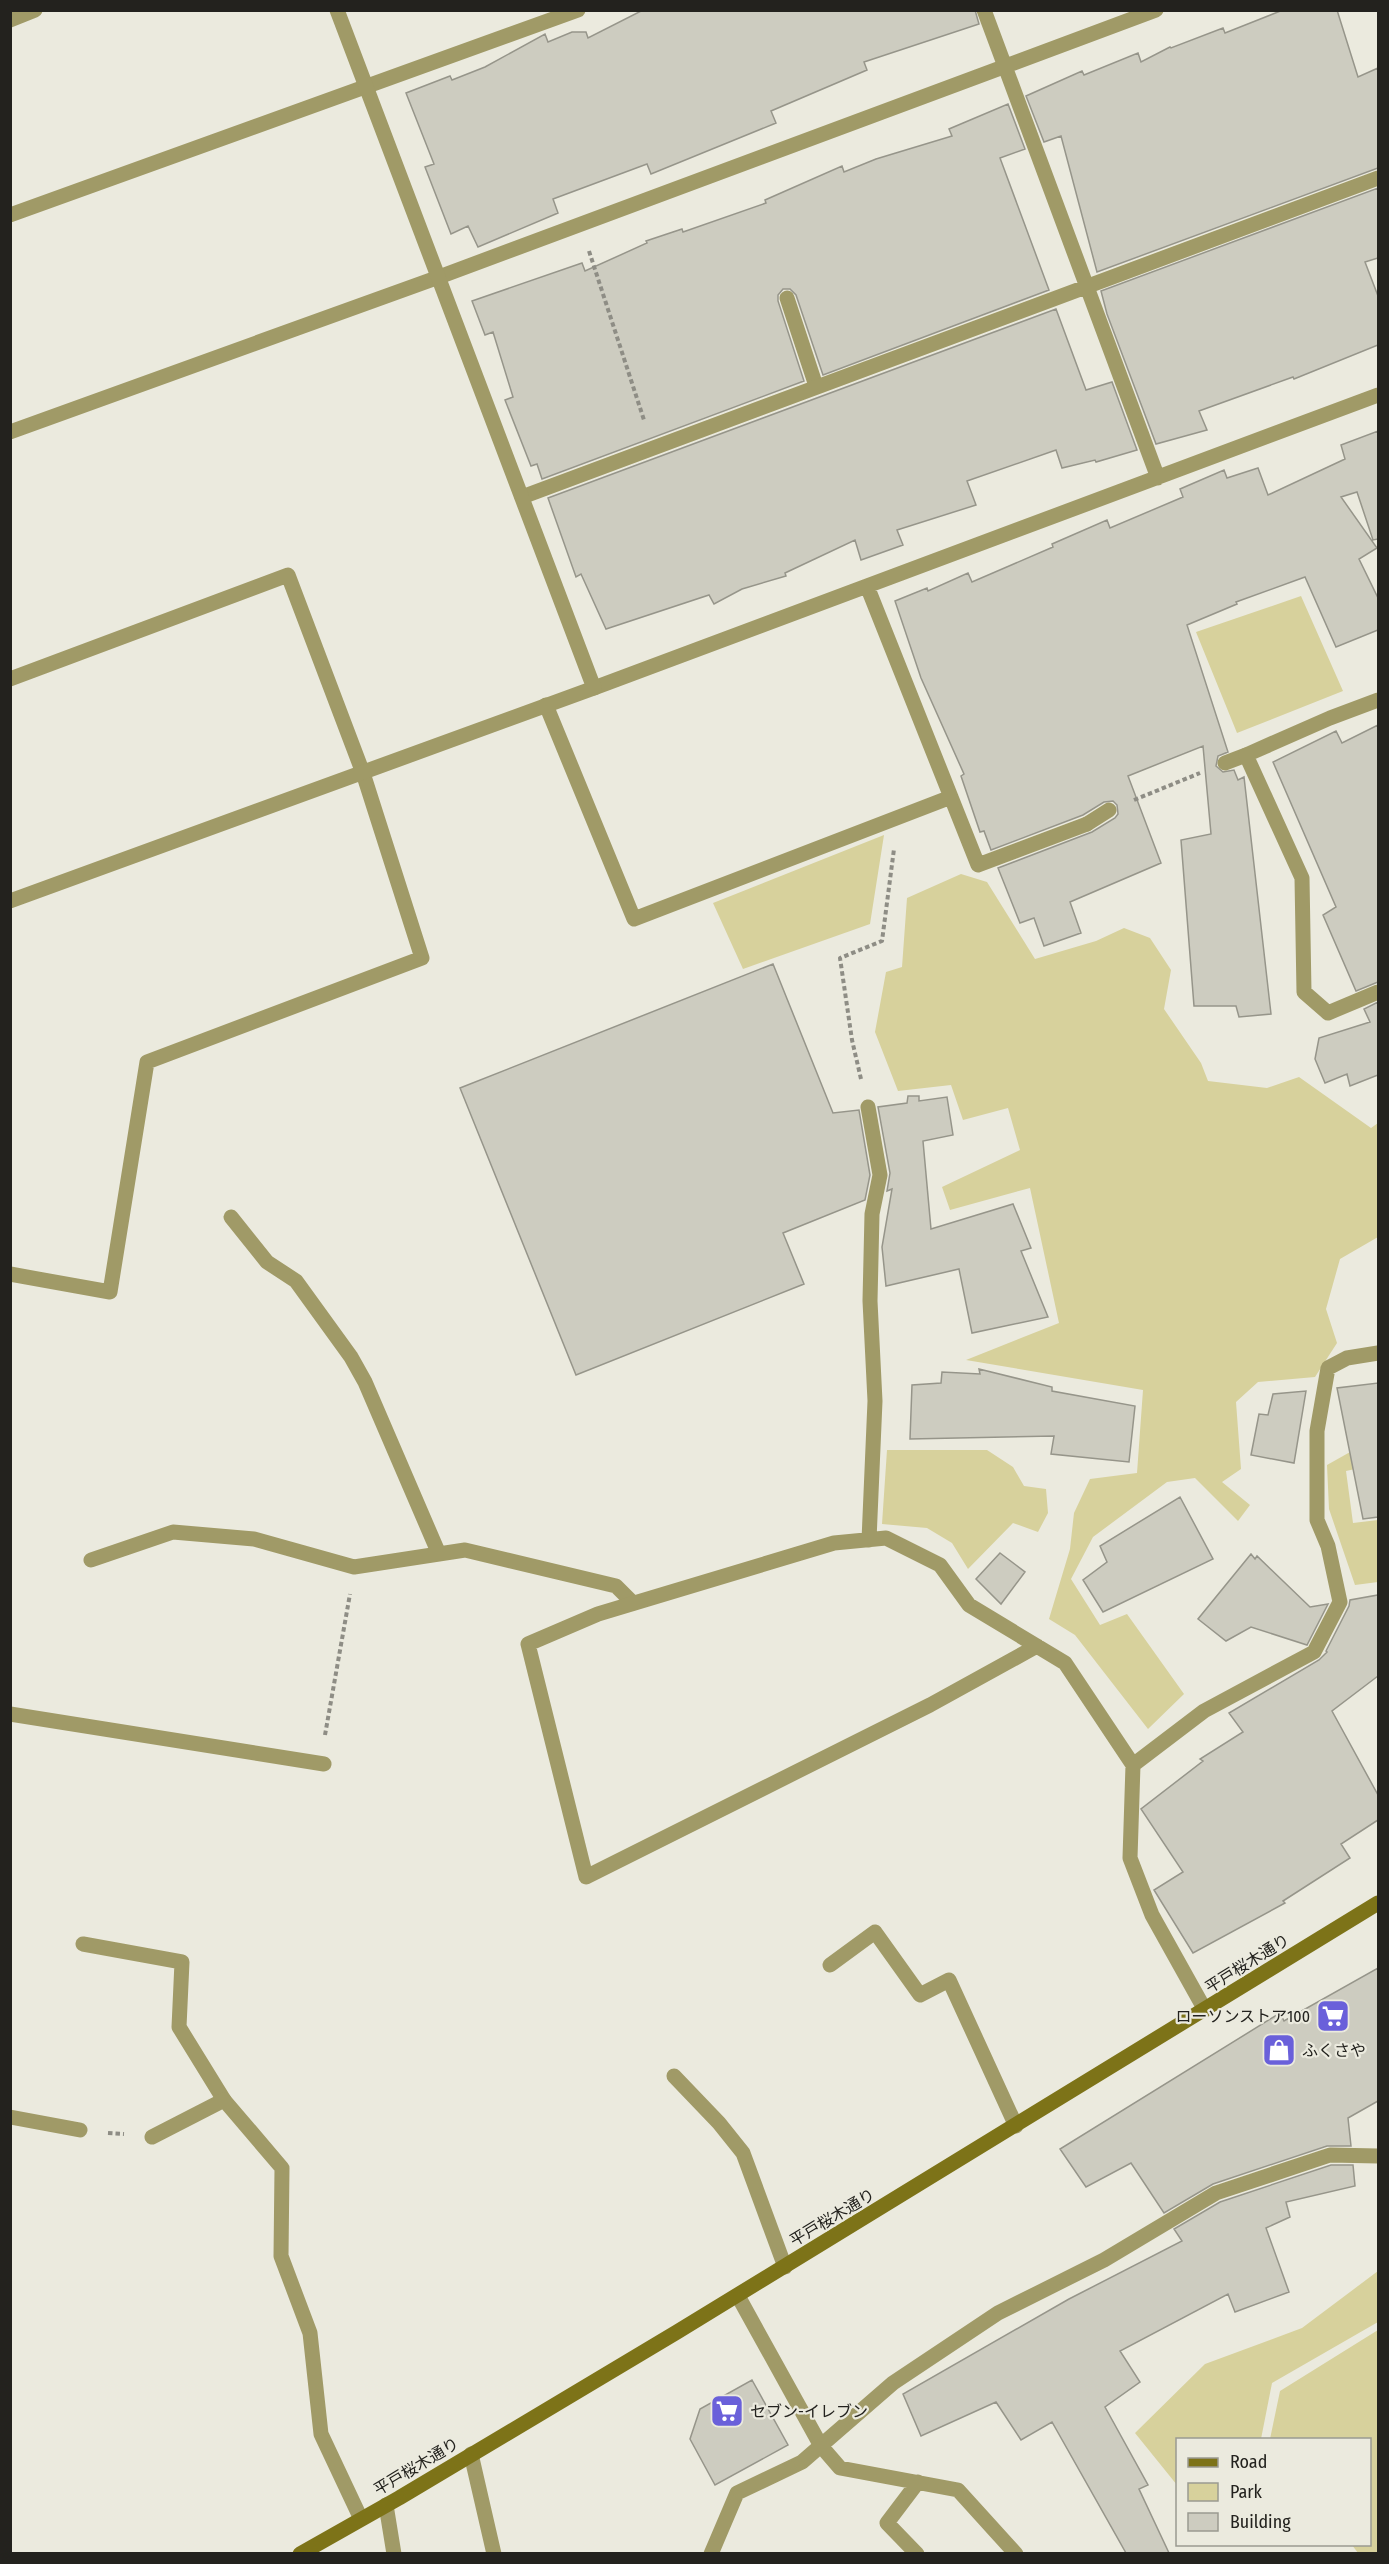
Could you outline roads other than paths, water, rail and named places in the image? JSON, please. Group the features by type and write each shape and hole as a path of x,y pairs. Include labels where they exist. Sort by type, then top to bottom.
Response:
{"main road":[{"name":"平戸桜木通り","path":"300,2553 386,2505 738,2296 1378,1903"}],"street":[{"path":"10,20 35,10"},
{"path":"337,10 594,688"},
{"path":"10,215 578,10"},
{"path":"984,10 1158,478"},
{"path":"10,432 439,277 1156,10"},
{"path":"522,497 1378,178"},
{"path":"787,298 816,386"},
{"path":"10,901 594,688 1378,395"},
{"path":"10,679 288,575 363,772 422,958 147,1062 110,1292 10,1274"},
{"path":"867,586 978,865 1087,824 1109,810"},
{"path":"1225,763 1378,700"},
{"path":"546,705 634,919 951,797"},
{"path":"1246,755 1302,878 1304,992 1328,1013 1378,992"},
{"path":"868,1107 880,1175 872,1214 870,1301 875,1401 869,1540"},
{"path":"231,1216 267,1262 297,1281 351,1357 365,1382 439,1554"},
{"path":"1133,1765 1204,1711 1314,1652 1340,1602 1329,1546 1317,1520 1317,1431 1329,1368 1347,1358 1378,1353"},
{"path":"91,1560 173,1532 254,1539 354,1567 465,1550 616,1586 633,1603"},
{"path":"1037,1646 930,1705 586,1877 528,1644 598,1614 834,1543 886,1538 940,1565 969,1605 1037,1646 1065,1663 1133,1765 1130,1858 1152,1915 1205,2010"},
{"path":"10,1714 324,1764"},
{"path":"830,1965 875,1932 920,1995 949,1980 1016,2126"},
{"path":"83,1944 182,1962 179,2027 224,2100 282,2168 281,2256 310,2333 321,2434 361,2519"},
{"path":"674,2076 719,2123 743,2153 785,2266"},
{"path":"152,2137 224,2100"},
{"path":"10,2117 80,2130"},
{"path":"711,2553 737,2493 802,2462 893,2383 998,2313 1104,2260 1216,2193 1330,2155 1378,2156"},
{"path":"738,2296 821,2446 840,2468 958,2490 1016,2553"},
{"path":"471,2454 494,2553"},
{"path":"917,2553 887,2523 918,2482"},
{"path":"386,2505 394,2553"}],"place":[{"name":"ローソンストア100","path":"1333,2016"},
{"name":"ふくさや","path":"1279,2050"},
{"name":"セブン-イレブン","path":"727,2411"}]}
